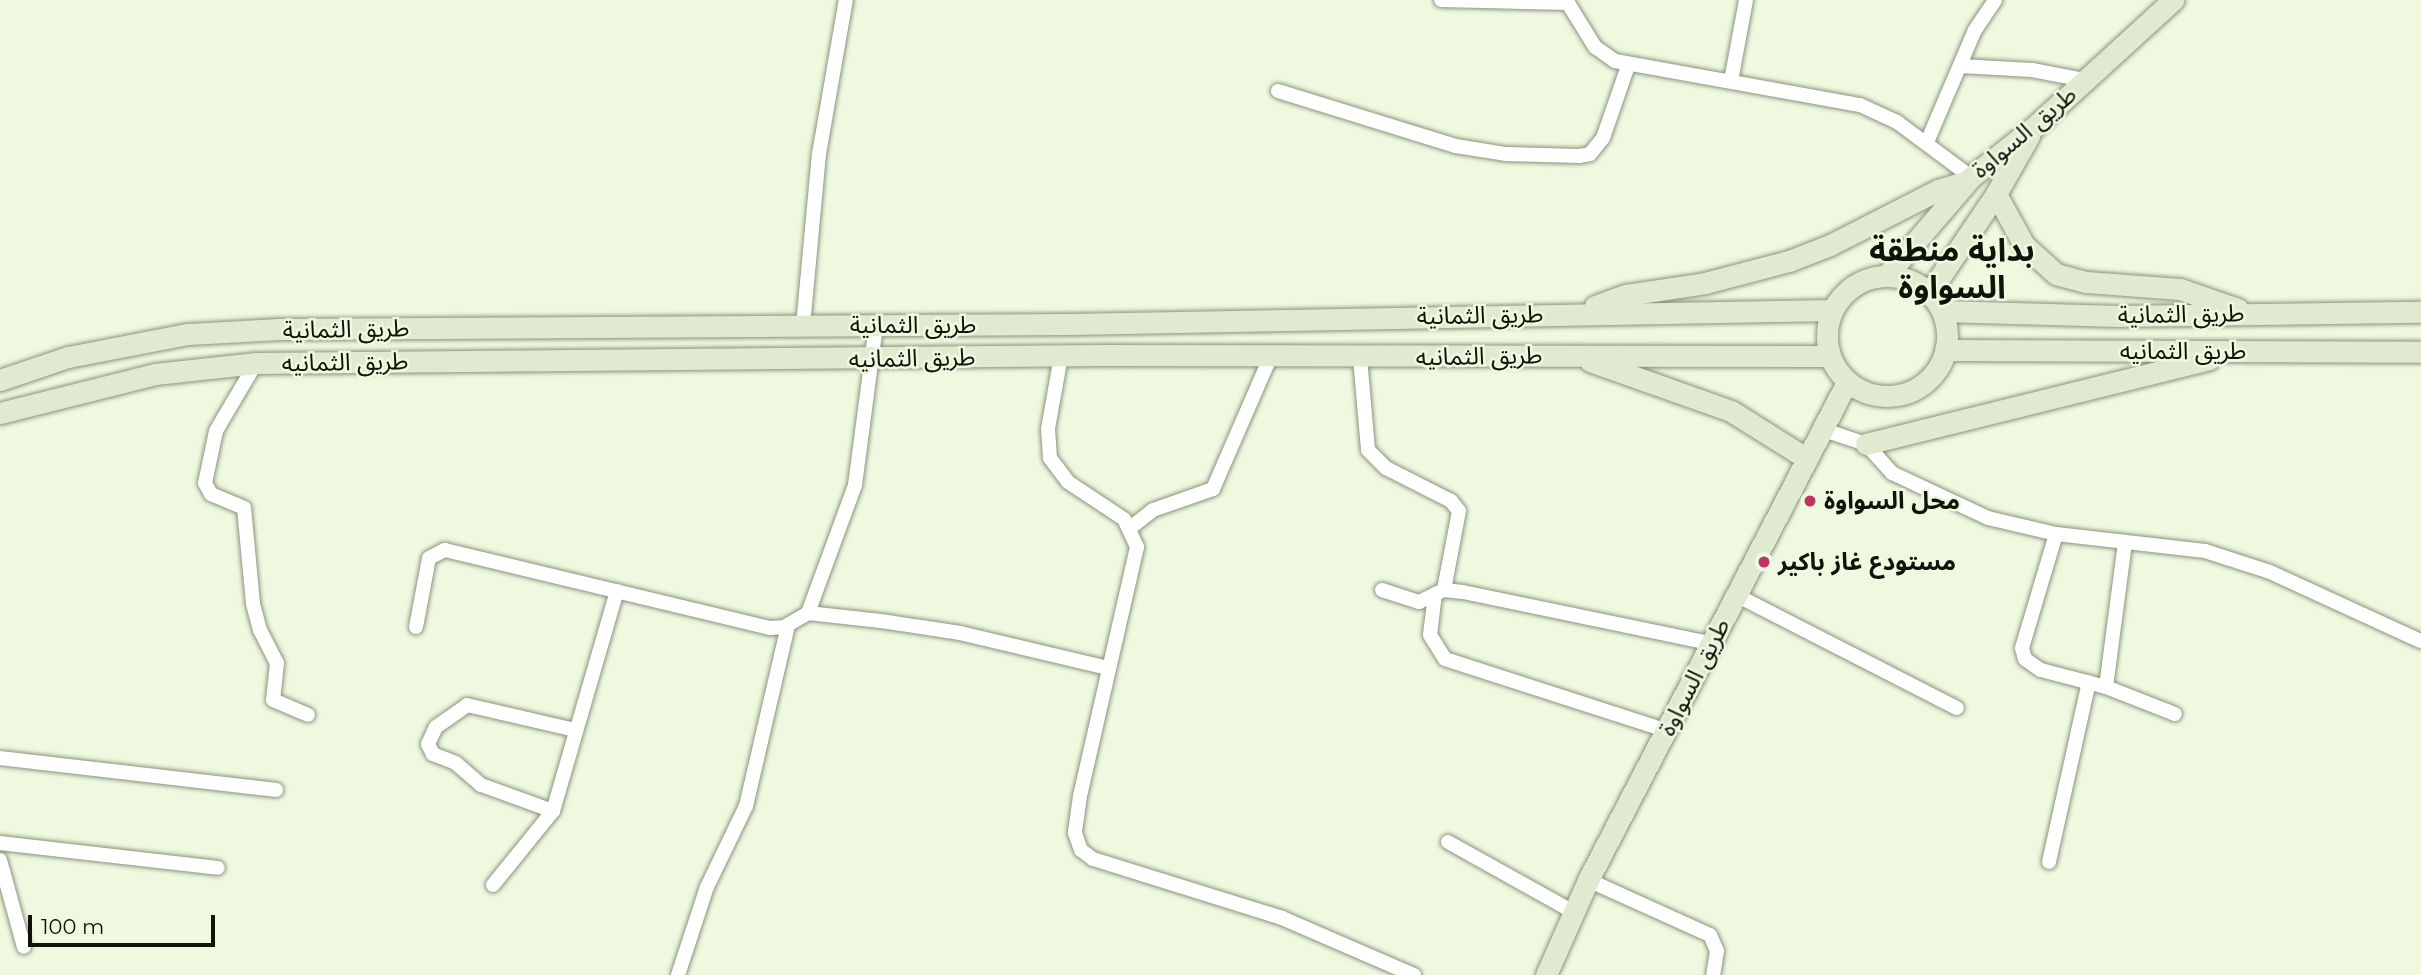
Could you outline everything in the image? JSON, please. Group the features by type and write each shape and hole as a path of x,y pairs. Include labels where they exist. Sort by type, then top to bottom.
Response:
{"street":[{"path":"803,326 819,154 846,0"},
{"path":"1441,0 1567,1 1602,55 1628,66 1860,104 1927,142 1968,180 1938,190 1830,246 1789,261 1705,283 1626,295 1580,313"},
{"path":"1731,81 1746,0"},
{"path":"1927,142 1975,30 1995,0"},
{"name":"طريق السواوة","path":"1887,275 1968,180 2033,128 2173,0"},
{"path":"1278,91 1456,146 1506,154 1579,156 1590,154 1603,138 1628,66"},
{"path":"1960,66 2032,71 2085,80"},
{"path":"1929,293 1996,194 2033,128"},
{"path":"1996,194 2024,245 2056,274 2086,282 2180,289 2250,313"},
{"path":"1887,275 1910,280 1929,293 1942,311 1945,350 1931,377 1905,393 1875,395 1847,382 1829,356 1826,341 1832,310 1854,285 1887,275"},
{"name":"طريق الثمانية","path":"0,380 68,357 188,334 279,329 803,326 1832,310"},
{"name":"طريق الثمانية","path":"1942,311 2119,316 2421,312"},
{"path":"808,613 855,485 876,325"},
{"name":"طريق الثمانيه","path":"1945,350 2421,352"},
{"path":"1866,444 2242,351"},
{"path":"1575,355 1731,411 1806,458"},
{"path":"1061,356 1048,429 1050,458 1068,482 1116,513 1130,528 1137,547 1076,817 1077,842 1085,854 1282,918 1414,975"},
{"name":"طريق الثمانيه","path":"0,413 155,374 256,363 1061,356 1829,356"},
{"path":"1130,528 1153,510 1213,489 1270,358"},
{"path":"1360,358 1368,450 1386,468 1451,501 1459,511 1430,635 1445,659 1668,731"},
{"path":"256,363 216,431 205,483 211,494 244,508 254,611 277,663 272,700 308,715"},
{"name":"طريق السواوة","path":"1546,975 1588,880 1668,731 1710,643 1847,382"},
{"path":"1821,429 1866,444 1892,473 1935,497 1988,518 2056,534 2175,545 2241,562 2421,640"},
{"path":"2056,534 2022,653 2041,670 2106,687 2175,714"},
{"path":"2106,687 2125,542"},
{"path":"415,627 429,558 445,550 770,628 788,625 808,613 924,626 1108,668"},
{"path":"1382,590 1419,602 1439,592 1710,643"},
{"path":"493,885 553,811 618,591"},
{"path":"1736,595 1957,708"},
{"path":"678,975 707,887 746,806 788,625"},
{"path":"2049,862 2089,682"},
{"path":"553,811 481,785 456,763 433,754 428,744 436,727 467,705 575,730"},
{"path":"0,758 276,790"},
{"path":"1448,842 1574,912"},
{"path":"0,843 218,868"},
{"path":"0,860 24,947"},
{"path":"1588,880 1710,935 1717,951 1713,975"}],"place":[{"name":"محل السواوة","path":"1810,501"},
{"name":"مستودع غاز باكير","path":"1764,562"}],"district":[{"name":"بداية منطقة السواوة","path":"1952,270"}]}
